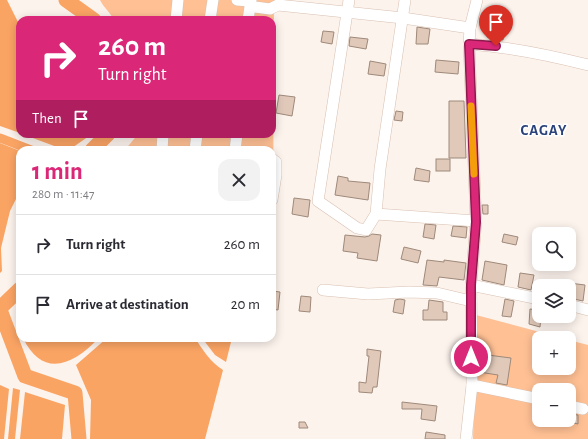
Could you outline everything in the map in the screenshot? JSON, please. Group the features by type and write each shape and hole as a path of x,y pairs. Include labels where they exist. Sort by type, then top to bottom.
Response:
{"street":[{"path":"176,16 178,0"},
{"path":"211,16 213,0"},
{"path":"349,0 318,201 358,228 366,230 376,214 380,169 405,0"},
{"path":"466,439 472,385 471,285 476,222 469,44 470,28 477,0"},
{"path":"247,1 255,7 270,9 276,2 470,28"},
{"path":"247,1 248,16"},
{"path":"469,44 496,46 562,58 588,65"},
{"path":"276,162 276,175"},
{"path":"376,214 476,222"},
{"path":"471,285 532,298"},
{"path":"323,290 368,294 409,292 437,293 471,301"},
{"path":"576,307 588,310"},
{"path":"472,385 532,398"},
{"path":"576,408 583,409"}],"shaded area":[{"path":"0,0 7,0 16,18 16,132 0,126"},
{"path":"100,0 274,0 274,16 112,16"},
{"path":"33,138 86,138 75,146 54,146"},
{"path":"135,138 273,138 273,146 128,146"},
{"path":"0,143 16,149 16,199 10,211 1,248 2,271 0,273"},
{"path":"476,315 536,331 532,331 532,375 576,375 576,342 588,345 588,439 473,439"},
{"path":"25,342 95,342 79,355 69,361 59,364 49,363 40,359 31,351"},
{"path":"102,342 198,342 211,360 223,370 205,439 90,439 91,400 76,365"},
{"path":"205,342 231,342 226,362 215,355"},
{"path":"0,385 9,389 4,439 0,439"},
{"path":"13,388 20,390 15,439 8,439"},
{"path":"25,392 65,405 62,439 20,439"}],"building":[{"path":"490,18 506,20 503,40 487,37"},
{"path":"417,27 430,29 428,44 416,44"},
{"path":"323,31 334,32 332,44 321,42"},
{"path":"350,37 368,39 366,49 349,46"},
{"path":"436,60 459,62 458,74 435,72"},
{"path":"370,61 386,64 384,76 368,74"},
{"path":"279,95 295,97 292,116 276,113"},
{"path":"449,101 464,101 466,158 449,158"},
{"path":"396,111 403,112 402,121 394,120"},
{"path":"436,159 450,159 450,171 436,171"},
{"path":"416,168 430,171 429,182 414,180"},
{"path":"338,176 348,178 348,181 370,183 368,200 335,195"},
{"path":"294,198 310,200 308,217 292,214"},
{"path":"482,205 488,205 488,214 483,214"},
{"path":"425,224 436,225 434,239 423,237"},
{"path":"453,226 467,227 466,238 451,236"},
{"path":"372,234 381,235 377,261 357,258 358,253 343,251 345,235 365,237"},
{"path":"504,234 518,237 516,245 502,242"},
{"path":"404,247 421,251 418,263 401,259"},
{"path":"427,260 444,262 444,260 466,263 464,280 439,277 437,286 423,285"},
{"path":"485,261 507,265 504,285 482,280"},
{"path":"520,273 534,275 531,290 518,287"},
{"path":"576,284 585,285 583,301 576,300"},
{"path":"276,292 280,292 278,310 276,310"},
{"path":"301,296 311,297 310,312 299,311"},
{"path":"505,299 514,301 511,317 502,316"},
{"path":"395,300 405,300 403,314 393,312"},
{"path":"429,300 443,302 443,312 447,312 447,320 423,320 423,310 428,310"},
{"path":"530,309 532,309 532,323 540,323 540,327 529,324"},
{"path":"367,349 381,351 377,387 373,387 372,393 359,392 359,382 366,383 369,356 367,356"},
{"path":"480,354 511,358 507,385 496,383 498,375 479,372"},
{"path":"402,402 437,406 435,421 421,419 422,409 402,409"},
{"path":"576,415 578,415 578,424 576,424"},
{"path":"299,422 305,422 308,428 299,428"},
{"path":"426,432 445,435 445,439 425,439"}],"waterway":[{"path":"66,0 88,16"},
{"path":"0,138 21,146"},
{"path":"96,146 104,138"},
{"path":"0,308 16,293"},
{"path":"0,310 25,376 75,393 79,439"}],"slow traffic":[{"path":"471,106 474,174"}],"district":[{"name":"CAGAY","path":"544,130"}],"route":[{"path":"471,357 471,285 476,222 469,44 496,46"}]}
